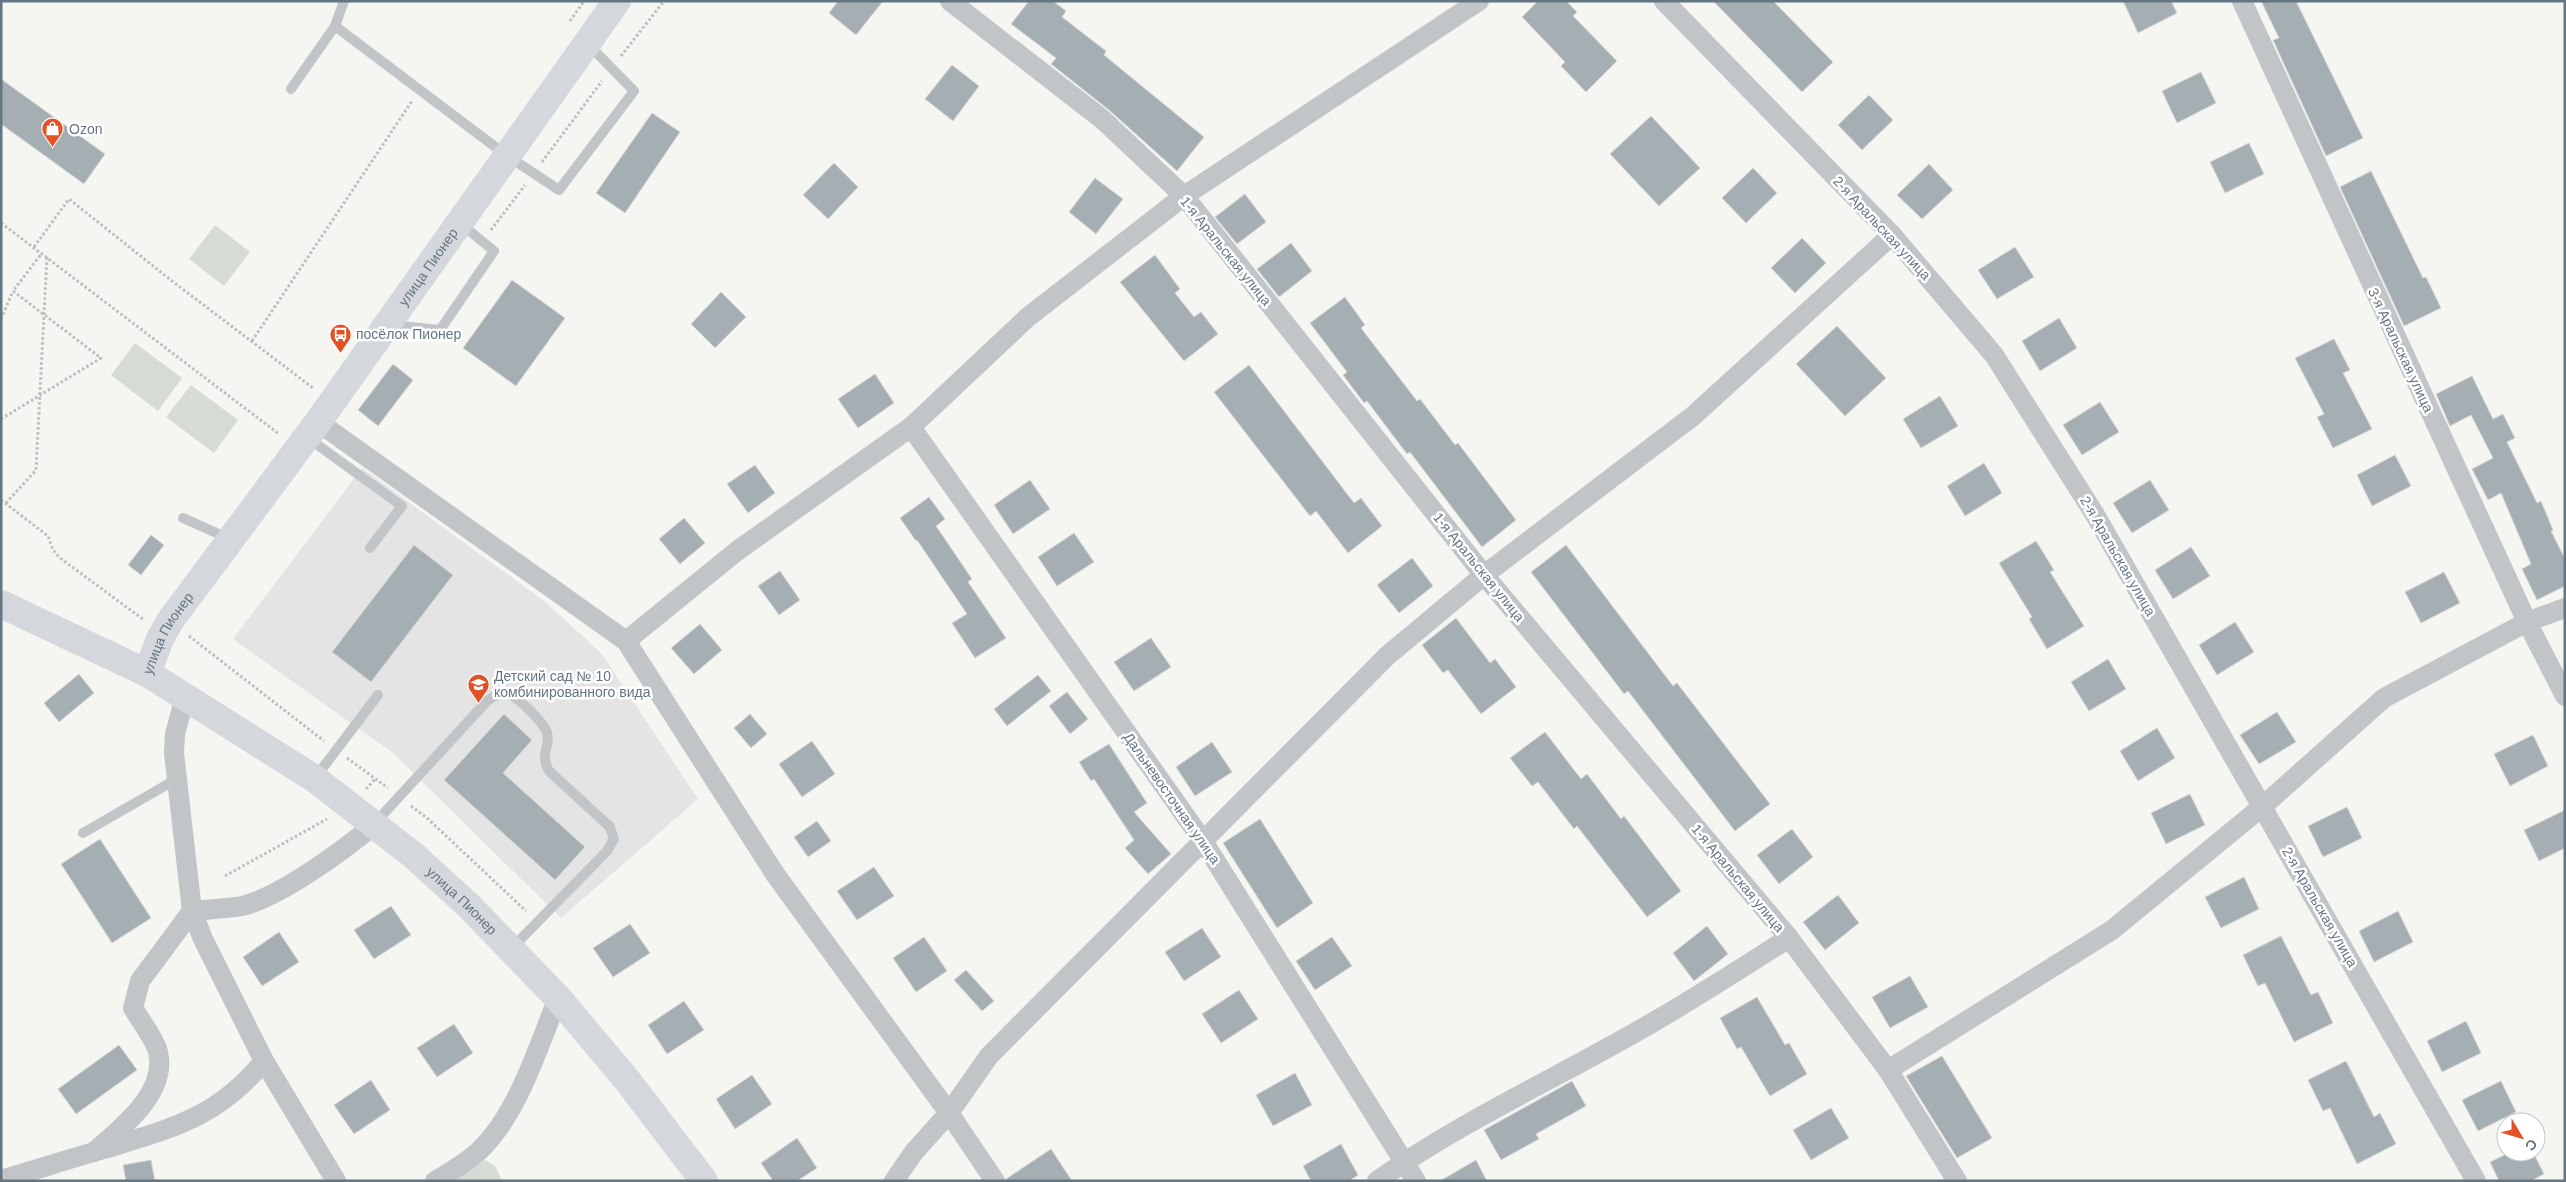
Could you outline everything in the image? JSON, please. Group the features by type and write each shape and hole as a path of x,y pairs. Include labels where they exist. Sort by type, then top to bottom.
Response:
{"street":[{"name":"улица Пионер","path":"617,1 387,324 303,432 231,539 170,621 160,638 147,673 314,779 413,855 512,948 558,998 626,1080 704,1181"},
{"name":"1-я Аральская улица","path":"950,1 1102,119 1184,196 1484,575 1789,938 1888,1070 1957,1181"},
{"path":"626,641 737,551 911,427 1028,317 1184,196 1479,1"},
{"name":"2-я Аральская улица","path":"1664,1 1892,235 1994,355 2094,513 2476,1181"},
{"name":"3-я Аральская улица","path":"2242,1 2527,622 2565,696"},
{"path":"894,1181 914,1152 949,1113 989,1056 1386,656 1484,575 1693,416 1892,235"},
{"name":"Дальневосточная улица","path":"911,427 1203,841 1416,1181"},
{"path":"303,432 626,641 775,874 949,1113 994,1181"},
{"path":"1,604 147,673"},
{"path":"1888,1070 2112,930 2263,806 2384,698 2527,622 2565,608"},
{"path":"185,697 175,734 175,780 192,910 203,939 264,1061 336,1181"},
{"path":"94,1152 139,1112 158,1076 158,1052 133,1008 140,981 192,910 241,906 261,899 312,870 351,843 374,824"},
{"path":"1377,1181 1404,1161 1650,1024 1789,938"},
{"path":"434,1181 479,1151 498,1129 533,1059 558,998"},
{"path":"1,1180 179,1126 206,1112 234,1093 264,1061"}],"lane":[{"path":"291,89 335,26 344,1"},
{"path":"335,26 421,88 506,155 559,190 634,91 588,44"},
{"path":"387,324 440,330 494,251 458,222"},
{"path":"303,432 402,506 370,548"},
{"path":"183,518 231,539"},
{"path":"374,824 487,701 497,694 506,693 518,700 544,725 548,735 543,760 549,771 610,827 614,839 607,851 512,948"},
{"path":"314,779 378,695"},
{"path":"83,833 175,780"}],"path":[{"path":"483,242 664,1"},
{"path":"251,342 421,88"},
{"path":"34,247 69,199 251,342 316,390"},
{"path":"1,222 47,257 303,432"},
{"path":"1,319 13,291 42,253"},
{"path":"6,503 36,470 47,257"},
{"path":"1,419 101,358 13,291"},
{"path":"1,500 48,536 53,550 60,558 146,621 157,612 170,621 336,750 400,796 427,818 538,922"},
{"path":"361,794 375,779"},
{"path":"225,876 334,814"}],"shaded area":[{"path":"215,225 250,252 224,286 189,259"},
{"path":"135,343 182,378 158,411 111,375"},
{"path":"191,385 238,420 214,453 166,417"},
{"name":"Детский сад № 10 комбинированного вида","path":"362,468 544,601 601,653 698,799 561,918 393,753 233,639"},
{"path":"485,1160 495,1166 502,1181 448,1181"}],"building":[{"path":"838,1 883,1 856,35 829,13"},
{"path":"1029,1 1053,1 1066,11 1062,17 1106,51 1104,55 1204,137 1177,171 1109,110 1051,64 1056,58 1011,24"},
{"path":"1538,1 1566,1 1577,12 1573,16 1617,61 1586,92 1561,66 1565,62 1522,17"},
{"path":"1713,1 1773,1 1833,62 1802,92"},
{"path":"2123,1 2171,1 2177,13 2138,33"},
{"path":"2261,1 2296,1 2363,138 2326,156 2273,40 2279,38"},
{"path":"952,65 979,86 953,121 925,99"},
{"path":"2201,72 2216,103 2177,123 2162,91"},
{"path":"1,79 105,154 84,184 1,124"},
{"path":"1869,95 1893,120 1862,150 1838,125"},
{"path":"652,113 680,132 625,213 596,193"},
{"path":"1651,116 1700,168 1659,206 1610,154"},
{"path":"2249,143 2264,174 2225,193 2210,162"},
{"path":"834,163 858,187 828,219 803,195"},
{"path":"1929,164 1953,190 1922,219 1897,195"},
{"path":"1753,168 1777,193 1746,223 1722,198"},
{"path":"2371,171 2423,278 2426,277 2441,308 2404,326 2340,187"},
{"path":"1095,178 1123,199 1096,234 1069,212"},
{"path":"1245,194 1266,222 1237,244 1215,217"},
{"path":"1802,238 1826,263 1795,293 1771,268"},
{"path":"1291,243 1312,271 1279,297 1257,269"},
{"path":"2015,247 2034,277 1997,299 1978,270"},
{"path":"1155,255 1180,289 1175,293 1194,317 1201,312 1218,334 1184,361 1120,282"},
{"path":"512,280 565,318 516,386 463,348"},
{"path":"721,292 746,317 715,348 691,324"},
{"path":"1345,297 1365,325 1361,328 1417,401 1420,399 1455,445 1458,443 1516,520 1482,547 1410,452 1407,454 1367,401 1364,403 1343,375 1347,372 1310,323"},
{"path":"2059,318 2077,348 2040,371 2022,341"},
{"path":"1837,326 1886,378 1845,416 1796,364"},
{"path":"2334,339 2350,370 2343,373 2372,429 2333,448 2317,417 2324,414 2295,358"},
{"path":"393,364 413,380 378,426 358,410"},
{"path":"1249,365 1354,503 1361,498 1382,526 1348,553 1316,511 1310,516 1214,392"},
{"path":"875,374 894,403 858,428 838,399"},
{"path":"2472,376 2493,419 2503,414 2515,438 2507,442 2537,503 2541,501 2553,530 2551,531 2565,559 2565,586 2537,600 2522,569 2531,564 2501,493 2488,500 2472,469 2493,458 2471,415 2450,426 2436,394"},
{"path":"1940,396 1958,426 1921,448 1903,419"},
{"path":"2100,402 2119,432 2082,455 2063,425"},
{"path":"2395,455 2411,486 2372,506 2357,475"},
{"path":"1984,463 2002,493 1965,516 1947,486"},
{"path":"755,465 775,493 748,513 727,484"},
{"path":"1030,480 1050,509 1013,534 994,505"},
{"path":"2150,480 2169,510 2132,533 2113,503"},
{"path":"929,497 945,519 936,526 972,579 968,582 1006,638 975,658 952,623 967,614 900,518"},
{"path":"684,518 705,543 680,564 659,539"},
{"path":"1074,533 1094,562 1057,586 1038,557"},
{"path":"151,535 164,545 141,575 128,565"},
{"path":"2036,541 2054,570 2050,572 2084,626 2047,649 2029,619 2032,617 1999,563"},
{"path":"414,545 453,575 371,682 332,652"},
{"path":"1566,545 1673,686 1677,683 1770,804 1735,831 1628,691 1624,694 1531,572"},
{"path":"2191,547 2210,576 2173,599 2155,570"},
{"path":"1412,558 1433,586 1399,613 1377,585"},
{"path":"780,571 800,600 779,615 758,586"},
{"path":"2444,572 2460,603 2421,623 2405,592"},
{"path":"1456,618 1490,663 1495,659 1516,687 1481,714 1448,670 1443,673 1422,645"},
{"path":"2235,622 2254,652 2217,675 2199,645"},
{"path":"700,624 722,650 694,674 671,648"},
{"path":"1151,638 1171,667 1134,691 1114,662"},
{"path":"2108,659 2126,689 2089,711 2071,682"},
{"path":"79,674 94,693 59,722 44,703"},
{"path":"1038,675 1051,691 1007,726 994,709"},
{"path":"1067,692 1088,719 1070,734 1049,706"},
{"path":"2277,712 2296,742 2259,764 2240,735"},
{"path":"504,714 532,740 503,773 585,847 555,880 444,780"},
{"path":"750,714 767,734 751,748 734,728"},
{"path":"2157,728 2175,758 2138,781 2120,751"},
{"path":"1545,732 1581,779 1587,774 1621,819 1624,816 1681,891 1647,917 1577,826 1574,829 1538,782 1532,786 1510,758"},
{"path":"2533,735 2548,766 2510,786 2494,754"},
{"path":"812,741 835,774 802,797 779,764"},
{"path":"1212,742 1232,772 1195,796 1176,767"},
{"path":"1109,744 1147,803 1134,812 1171,854 1148,874 1125,848 1134,840 1094,779 1091,781 1079,762"},
{"path":"2190,794 2205,825 2166,844 2151,813"},
{"path":"2347,807 2362,838 2323,857 2308,826"},
{"path":"2565,810 2565,848 2539,861 2524,830"},
{"path":"1260,819 1313,903 1277,928 1223,843"},
{"path":"817,821 831,841 808,857 794,837"},
{"path":"1792,829 1813,857 1779,884 1757,855"},
{"path":"100,839 151,918 112,943 61,864"},
{"path":"874,867 894,896 857,920 837,891"},
{"path":"2244,877 2259,909 2221,928 2205,897"},
{"path":"1838,895 1859,923 1825,950 1803,922"},
{"path":"391,906 411,935 374,959 354,930"},
{"path":"2398,911 2413,942 2374,962 2359,931"},
{"path":"630,924 650,953 613,977 593,948"},
{"path":"1707,926 1728,954 1694,981 1673,953"},
{"path":"1202,928 1221,957 1184,981 1165,952"},
{"path":"279,932 299,962 262,986 243,957"},
{"path":"2281,936 2311,995 2318,992 2333,1023 2294,1042 2265,983 2258,986 2243,955"},
{"path":"924,937 947,971 916,992 893,958"},
{"path":"1332,937 1352,966 1315,990 1296,961"},
{"path":"966,970 994,1001 982,1011 954,980"},
{"path":"1910,976 1928,1007 1890,1028 1872,997"},
{"path":"1239,990 1258,1019 1221,1043 1202,1014"},
{"path":"1757,997 1785,1045 1789,1043 1807,1074 1770,1096 1741,1047 1737,1049 1720,1018"},
{"path":"684,1001 704,1030 667,1054 648,1025"},
{"path":"2466,1021 2481,1053 2442,1072 2427,1041"},
{"path":"454,1024 473,1053 437,1077 417,1048"},
{"path":"119,1045 137,1070 76,1114 58,1089"},
{"path":"1942,1056 1992,1138 1957,1158 1906,1076"},
{"path":"2346,1061 2374,1117 2380,1113 2396,1144 2357,1164 2330,1108 2323,1111 2308,1080"},
{"path":"1295,1073 1312,1105 1273,1126 1256,1095"},
{"path":"752,1075 772,1104 735,1129 716,1099"},
{"path":"371,1080 390,1110 354,1134 334,1105"},
{"path":"1572,1081 1586,1106 1536,1134 1539,1139 1501,1160 1484,1130"},
{"path":"2501,1081 2516,1112 2496,1112 2496,1122 2478,1131 2462,1100"},
{"path":"1831,1108 1849,1138 1811,1160 1793,1130"},
{"path":"797,1138 817,1168 797,1181 773,1181 761,1163"},
{"path":"1341,1144 1358,1175 1349,1181 1311,1181 1303,1166"},
{"path":"1051,1149 1072,1181 1007,1181 1006,1179"},
{"path":"2496,1159 2496,1162 2538,1162 2544,1174 2531,1181 2499,1181 2490,1162"},
{"path":"151,1160 155,1181 126,1181 123,1165"},
{"path":"1476,1160 1487,1181 1440,1181"}],"place":[{"name":"Ozon","path":"53,148"},
{"name":"посёлок Пионер","path":"340,353"},
{"name":"Детский сад № 10 комбинированного вида","path":"478,703"}]}
